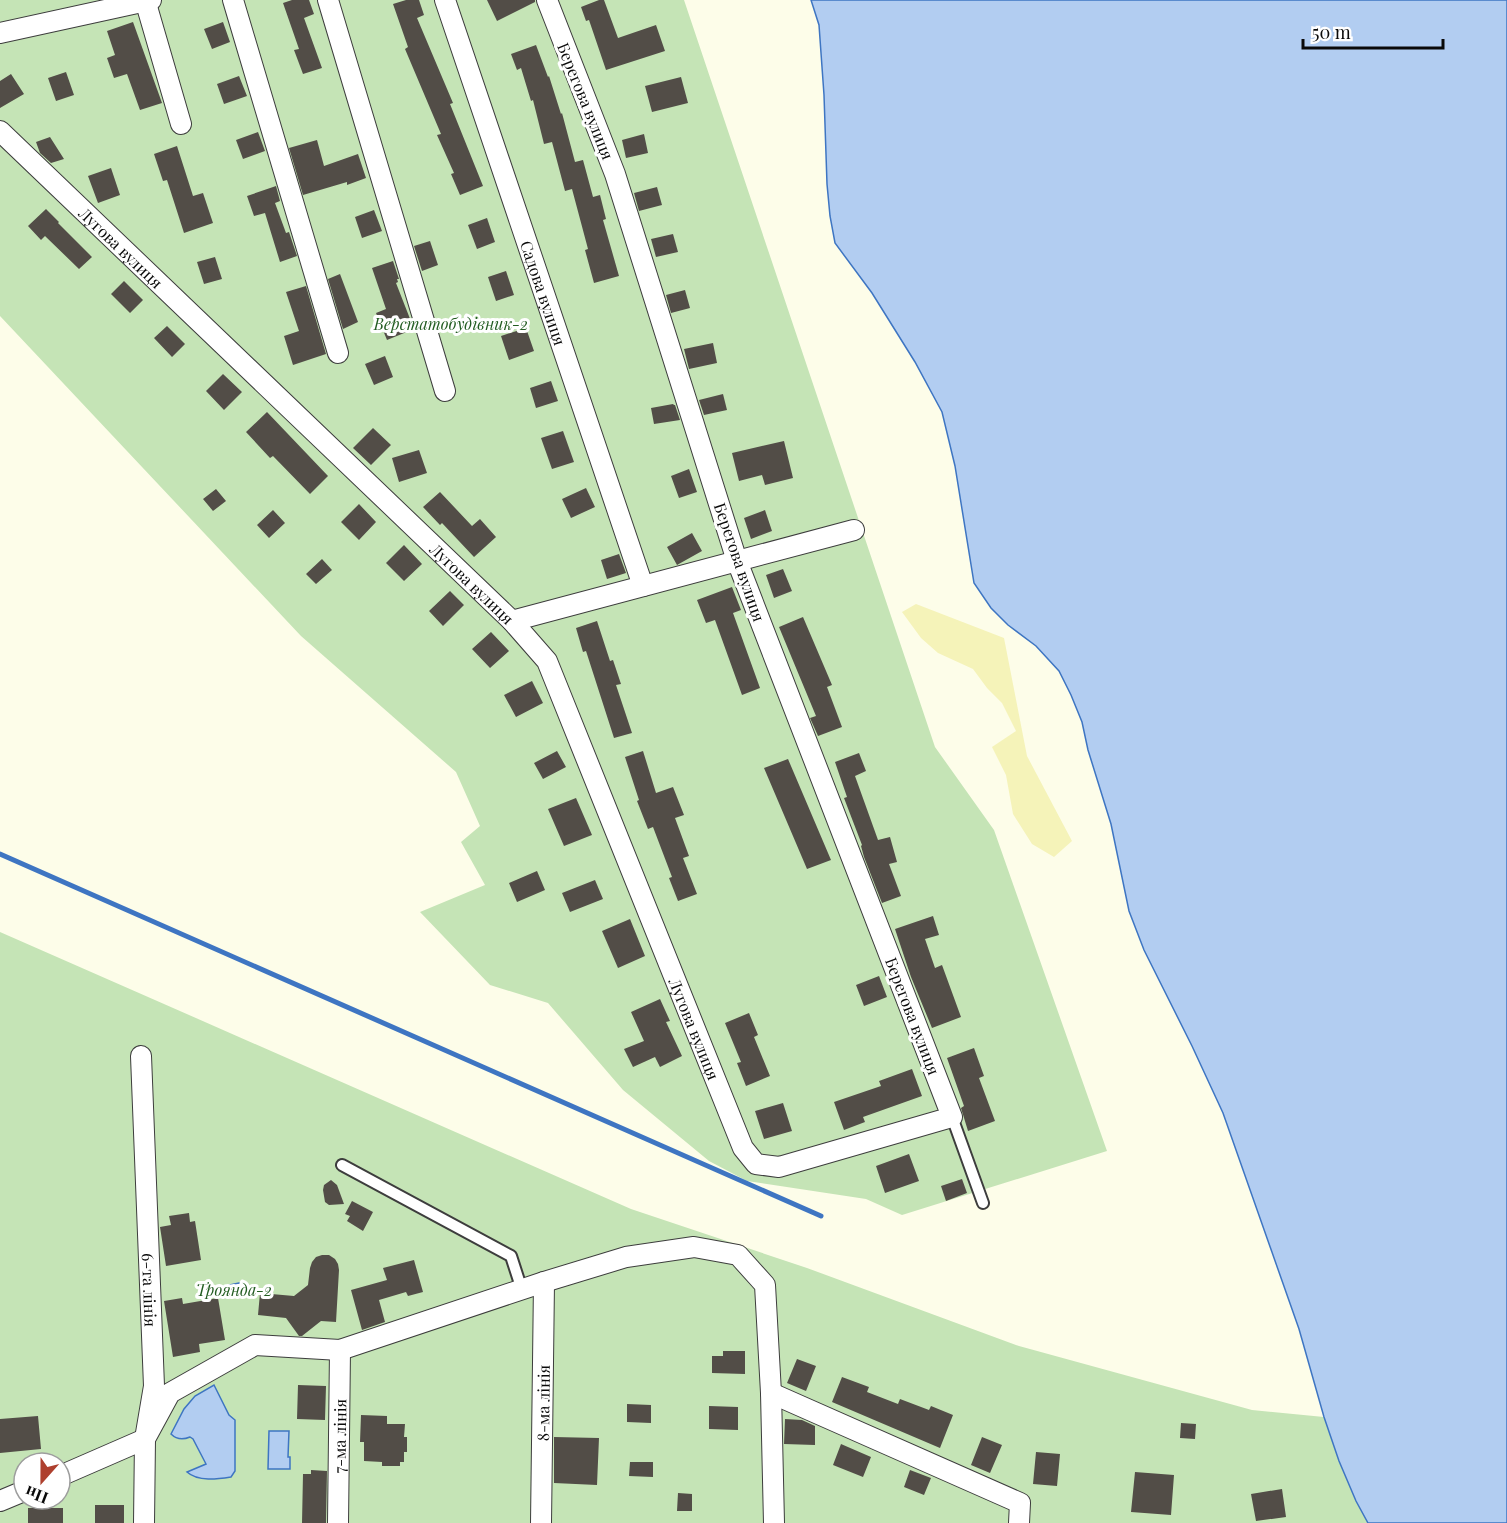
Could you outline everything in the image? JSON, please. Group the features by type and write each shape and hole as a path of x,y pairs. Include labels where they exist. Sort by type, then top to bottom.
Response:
{"street":[{"path":"233,0 338,353"},
{"path":"328,0 445,391"},
{"name":"Садова вулиця","path":"445,0 643,586"},
{"name":"Берегова вулиця","path":"547,0 615,174 737,561 952,1117"},
{"path":"0,33 147,1 181,124"},
{"name":"Лугова вулиця","path":"0,131 512,621 548,661 743,1148 756,1164 779,1167 952,1117"},
{"path":"512,621 854,530"},
{"name":"6-та лінія","path":"141,1056 154,1386 145,1439 144,1523"},
{"path":"72,1471 145,1439 170,1393 255,1346 340,1350 544,1282 627,1257 694,1246 738,1255 765,1285 771,1392 774,1523"},
{"name":"8-ма лінія","path":"541,1523 544,1282"},
{"name":"7-ма лінія","path":"338,1523 340,1350"},
{"path":"771,1392 1020,1503 1019,1523"}],"lane":[{"path":"952,1117 982,1203"},
{"path":"342,1166 510,1256 522,1290"}],"green space":[{"name":"Верстатобудівник-2","path":"0,0 684,0 935,747 994,830 1107,1151 902,1215 866,1199 747,1181 709,1161 623,1090 548,1003 490,985 420,912 485,885 461,842 480,826 456,772 301,636 0,316"},
{"name":"Троянда-2","path":"0,932 631,1209 807,1268 1019,1346 1252,1410 1324,1417 1368,1523 0,1523"}],"sand":[{"path":"916,604 1004,638 1027,756 1072,841 1054,857 1032,844 1013,814 1006,775 992,747 1016,731 1002,703 973,669 938,653 921,638 902,612"}],"water":[{"path":"811,0 1507,0 1507,1523 1368,1523 1356,1501 1339,1461 1299,1329 1223,1113 1144,950 1129,911 1111,824 1088,750 1082,722 1071,695 1059,671 1036,646 1008,625 991,608 974,583 955,466 942,412 915,362 872,293 835,243 827,184 819,25"},
{"path":"244,1282 246,1294 222,1298 220,1287"},
{"path":"214,1385 229,1415 235,1420 235,1471 231,1477 202,1479 187,1472 206,1464 193,1439 190,1437 182,1439 171,1434 184,1409 195,1396"},
{"path":"269,1431 289,1431 290,1469 268,1469"}],"building":[{"path":"292,0 309,0 314,14 304,18 322,68 303,74 294,50 299,49 283,3"},
{"path":"406,0 419,0 424,15 417,18 453,103 450,104 483,186 460,195 451,174 454,173 437,135 441,134 405,49 408,47 393,4"},
{"path":"487,0 535,0 535,2 497,21"},
{"path":"604,0 618,38 656,25 665,51 606,70 589,20 586,21 581,7"},
{"path":"133,22 162,103 140,110 127,74 114,78 107,58 115,55 107,31"},
{"path":"223,22 230,42 212,49 204,29"},
{"path":"536,45 562,113 575,162 583,160 593,197 600,195 606,219 603,220 619,276 594,283 585,250 588,249 572,189 565,191 552,142 544,144 533,100 531,101 521,68 517,70 511,54"},
{"path":"66,72 74,95 56,101 48,78"},
{"path":"11,74 24,94 0,108 0,81"},
{"path":"239,76 247,96 224,104 217,84"},
{"path":"681,77 688,103 652,112 645,86"},
{"path":"258,132 265,151 243,159 236,140"},
{"path":"644,134 648,153 626,158 622,140"},
{"path":"50,137 64,159 51,163 40,153 36,142"},
{"path":"317,140 324,166 358,154 366,178 347,185 347,182 303,195 289,148"},
{"path":"177,146 193,196 203,193 213,223 184,233 167,180 163,181 154,154"},
{"path":"111,168 120,195 98,203 88,176"},
{"path":"276,186 280,201 275,203 286,233 289,232 297,256 280,262 265,213 254,216 247,196"},
{"path":"657,187 662,205 639,211 634,193"},
{"path":"46,209 92,257 79,269 45,236 41,240 28,226"},
{"path":"374,210 382,231 362,238 355,217"},
{"path":"487,218 495,242 477,249 468,225"},
{"path":"673,234 678,252 656,257 651,239"},
{"path":"430,241 438,265 422,271 414,246"},
{"path":"215,257 222,279 204,284 197,262"},
{"path":"393,261 399,279 396,283 414,329 387,340 376,313 386,309 372,268"},
{"path":"506,271 514,295 496,301 488,277"},
{"path":"340,274 358,322 343,329 328,279"},
{"path":"124,281 143,300 130,313 111,294"},
{"path":"306,286 326,354 293,365 284,336 299,331 286,292"},
{"path":"685,290 690,308 671,313 666,295"},
{"path":"167,326 185,344 172,357 154,338"},
{"path":"526,328 534,351 509,360 501,336"},
{"path":"713,343 717,363 689,369 684,349"},
{"path":"385,356 393,377 374,385 365,364"},
{"path":"223,374 242,392 224,410 206,391"},
{"path":"551,381 558,401 536,408 530,388"},
{"path":"723,394 727,410 704,415 699,400"},
{"path":"673,404 680,420 654,424 651,408"},
{"path":"267,412 328,476 310,494 273,456 270,458 246,432"},
{"path":"373,428 391,445 371,465 353,448"},
{"path":"563,431 574,462 552,469 541,438"},
{"path":"784,441 793,478 765,485 762,475 739,481 732,453"},
{"path":"419,450 427,473 399,482 392,458"},
{"path":"689,469 697,492 679,498 671,476"},
{"path":"586,488 595,507 571,518 562,499"},
{"path":"216,489 226,501 213,511 203,499"},
{"path":"440,492 472,526 480,519 496,537 474,557 442,523 440,525 423,507"},
{"path":"359,504 376,522 359,540 341,522"},
{"path":"273,510 285,523 269,538 257,525"},
{"path":"765,510 772,531 751,539 744,518"},
{"path":"692,533 702,551 677,565 667,547"},
{"path":"404,545 422,564 404,581 386,563"},
{"path":"619,554 626,573 607,579 601,560"},
{"path":"322,559 332,570 316,584 306,574"},
{"path":"783,569 792,591 774,598 766,575"},
{"path":"732,587 741,610 733,613 760,688 742,695 715,620 706,623 697,600"},
{"path":"450,591 464,605 443,626 429,611"},
{"path":"803,617 832,685 827,687 842,727 818,736 810,718 816,716 779,627"},
{"path":"597,621 610,661 613,660 621,684 616,685 632,733 614,738 586,651 583,652 576,628"},
{"path":"491,632 509,651 490,668 472,649"},
{"path":"532,681 543,703 516,717 504,695"},
{"path":"557,751 566,767 543,779 534,763"},
{"path":"643,751 656,793 673,787 684,815 675,818 689,856 683,858 697,894 678,901 669,878 672,877 653,827 648,829 637,801 639,800 625,757"},
{"path":"859,753 866,771 855,776 878,840 890,837 897,862 889,864 901,896 882,903 844,798 847,797 835,762"},
{"path":"788,759 831,860 807,869 764,768"},
{"path":"576,798 592,835 564,846 548,809"},
{"path":"537,871 545,890 517,902 509,883"},
{"path":"595,880 603,899 570,912 562,893"},
{"path":"933,916 939,935 925,939 935,968 942,965 961,1017 932,1028 911,977 895,929"},
{"path":"630,919 645,956 618,968 602,931"},
{"path":"879,976 887,997 864,1006 856,985"},
{"path":"660,999 670,1021 666,1022 682,1056 660,1067 655,1057 633,1067 624,1049 644,1041 631,1012"},
{"path":"749,1013 758,1035 754,1037 770,1076 746,1086 737,1063 741,1062 725,1023"},
{"path":"974,1048 984,1076 979,1078 995,1121 968,1131 961,1108 964,1106 947,1058"},
{"path":"912,1069 922,1096 863,1117 865,1122 844,1130 834,1102 881,1086 879,1081"},
{"path":"783,1103 792,1131 764,1139 755,1111"},
{"path":"909,1154 919,1181 885,1193 876,1166"},
{"path":"962,1179 967,1193 946,1201 941,1186"},
{"path":"331,1180 337,1185 344,1204 329,1205 325,1202 324,1185"},
{"path":"352,1201 373,1212 363,1231 347,1221 350,1216 345,1214"},
{"path":"189,1213 190,1222 195,1221 201,1260 166,1266 160,1227 171,1225 169,1216"},
{"path":"329,1255 338,1264 336,1322 321,1321 299,1336 286,1318 258,1315 260,1293 294,1296 308,1285 312,1262 316,1257"},
{"path":"414,1260 423,1292 408,1296 406,1292 379,1300 385,1322 362,1330 351,1290 387,1280 383,1268"},
{"path":"182,1298 183,1304 218,1298 225,1340 199,1344 200,1352 173,1357 164,1301"},
{"path":"723,1351 745,1351 745,1374 712,1373 712,1356 723,1356"},
{"path":"797,1359 816,1366 806,1391 787,1383"},
{"path":"842,1377 869,1387 867,1392 898,1404 900,1399 929,1410 931,1406 953,1415 940,1448 832,1402"},
{"path":"298,1385 326,1386 325,1420 297,1419"},
{"path":"627,1404 651,1405 651,1423 627,1422"},
{"path":"709,1406 738,1407 738,1430 709,1429"},
{"path":"361,1415 387,1416 387,1424 405,1424 404,1437 407,1437 407,1452 404,1452 404,1462 400,1462 400,1466 382,1466 382,1462 364,1461 364,1442 360,1442"},
{"path":"38,1416 41,1449 0,1453 0,1419"},
{"path":"785,1419 802,1420 815,1426 815,1445 784,1444"},
{"path":"1181,1423 1196,1424 1195,1439 1180,1438"},
{"path":"554,1437 599,1438 597,1485 554,1483"},
{"path":"982,1437 1002,1445 990,1473 971,1465"},
{"path":"841,1444 871,1457 863,1477 833,1465"},
{"path":"1036,1452 1060,1454 1057,1486 1033,1484"},
{"path":"630,1462 653,1462 653,1477 629,1476"},
{"path":"311,1470 327,1471 326,1523 302,1523 303,1474 311,1474"},
{"path":"910,1470 931,1478 924,1495 904,1487"},
{"path":"1135,1472 1174,1475 1171,1515 1131,1512"},
{"path":"1282,1489 1286,1517 1256,1521 1251,1494"},
{"path":"678,1493 692,1494 692,1511 677,1511"},
{"path":"95,1505 124,1505 124,1523 95,1523"},
{"path":"28,1511 63,1511 63,1523 28,1523"}],"waterway":[{"path":"0,854 821,1216"}]}
